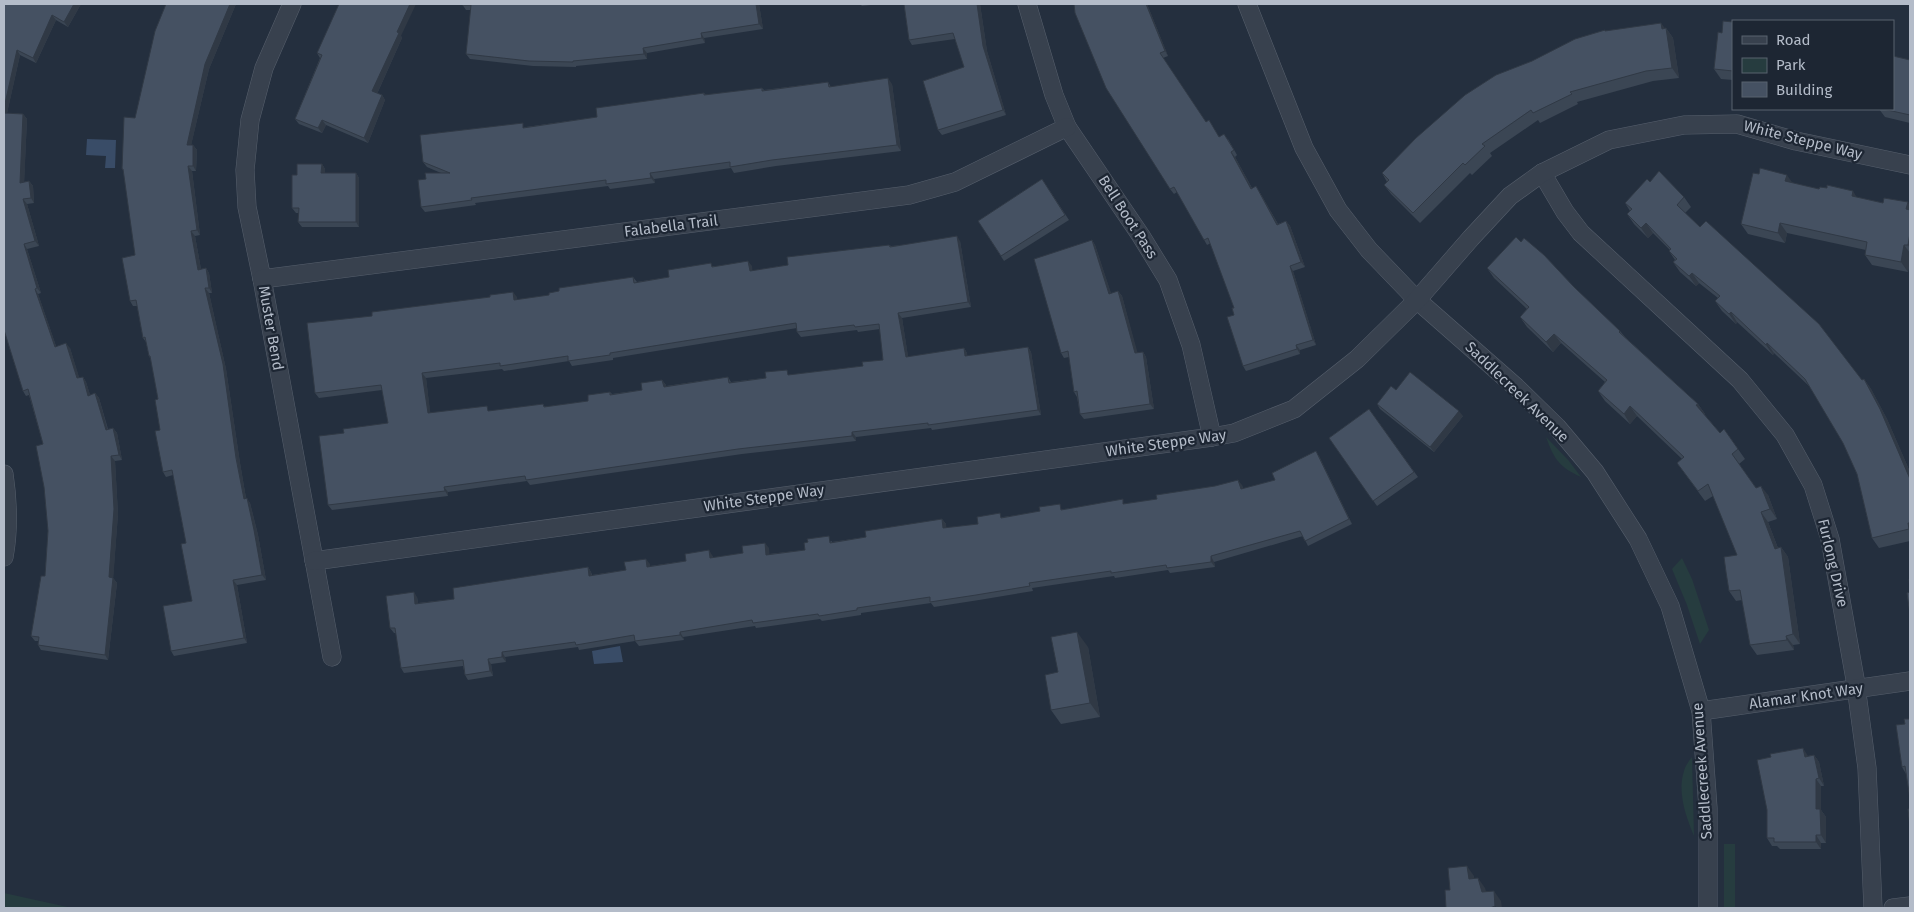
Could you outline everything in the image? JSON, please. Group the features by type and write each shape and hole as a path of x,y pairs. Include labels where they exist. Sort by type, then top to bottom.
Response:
{"street":[{"name":"Muster Bend","path":"292,4 264,68 250,120 244,170 247,207 332,657"},
{"name":"Bell Boot Pass","path":"1027,4 1054,96 1067,127 1141,236 1168,280 1191,346 1212,437"},
{"name":"Saddlecreek Avenue","path":"1247,4 1304,148 1338,210 1368,250 1417,300 1530,400 1557,427 1595,472 1638,539 1670,606 1701,711 1708,808 1708,908"},
{"name":"White Steppe Way","path":"314,561 1234,433 1294,409 1357,359 1417,300 1510,196 1542,173 1609,140 1684,125 1737,124 1796,141 1910,165"},
{"name":"Falabella Trail","path":"262,279 909,195 955,182 1067,127"},
{"name":"Furlong Drive","path":"1542,173 1565,212 1581,233 1740,380 1785,435 1812,485 1830,539 1856,689 1867,768 1872,908"},
{"path":"4,474 7,493 7,540 4,557"},
{"name":"Alamar Knot Way","path":"1701,711 1910,681"},
{"path":"1893,908 1910,906"}],"green space":[{"path":"1546,437 1569,461 1581,477 1567,470 1558,462"},
{"path":"1682,558 1692,579 1709,630 1700,644 1672,569"},
{"path":"1692,757 1694,836 1685,813 1681,787 1685,769"},
{"path":"1724,844 1735,844 1735,908 1724,908"},
{"path":"4,893 72,908 4,908"}],"water":[{"path":"87,139 116,140 115,168 105,168 106,156 86,155"},
{"path":"620,646 623,662 594,664 592,651"}],"building":[{"path":"4,4 74,4 64,22 52,15 33,58 17,50 4,108"},
{"path":"166,4 230,4 205,64 187,145 193,145 193,166 188,166 197,230 191,231 198,270 206,268 209,288 205,288 223,364 236,458 244,499 247,498 262,575 233,580 244,638 171,651 163,606 192,601 181,544 186,543 172,470 163,472 155,431 160,430 155,400 158,399 150,356 145,337 143,338 136,300 130,301 122,258 135,255 122,169 124,117 135,118 155,31"},
{"path":"339,4 410,4 397,32 399,33 372,91 382,95 364,138 322,120 318,128 295,119 322,55 317,53"},
{"path":"462,4 756,4 759,24 701,33 702,38 643,48 644,54 573,62 529,61 466,54 471,5"},
{"path":"904,4 977,4 983,46 1003,110 938,130 923,81 964,67 953,33 909,40"},
{"path":"1074,4 1146,4 1165,51 1160,53 1206,122 1209,120 1219,137 1224,134 1234,150 1231,152 1251,189 1256,186 1277,225 1286,221 1301,262 1290,266 1313,340 1296,345 1297,349 1243,366 1227,317 1234,315 1232,308 1234,308 1208,238 1204,240 1174,187 1170,189 1106,88 1075,13"},
{"path":"1723,21 1732,22 1732,71 1714,69 1718,32 1722,33"},
{"path":"1661,23 1662,29 1666,28 1672,68 1646,71 1570,92 1572,94 1533,113 1531,110 1482,144 1485,146 1465,165 1463,163 1413,213 1384,185 1389,180 1382,173 1416,138 1465,95 1496,75 1532,61 1575,39 1605,30"},
{"path":"1894,56 1910,60 1910,115 1888,110 1894,110"},
{"path":"888,78 897,145 730,167 730,162 650,173 651,178 606,184 606,180 471,198 472,200 421,207 418,180 426,179 425,173 450,173 423,162 420,135 523,123 523,128 597,117 596,108 704,93 704,95 762,88 762,91 828,82 829,87"},
{"path":"4,113 23,114 20,183 29,181 31,198 23,199 35,241 24,244 37,288 35,289 55,347 66,343 77,378 83,377 88,396 95,393 106,430 113,428 119,455 111,456 114,509 109,577 113,578 105,655 38,645 39,637 31,636 41,576 45,576 48,531 44,487 36,446 43,444 28,389 23,391 4,330"},
{"path":"297,164 322,164 321,173 356,173 356,222 298,222 299,208 292,208 292,175 297,175"},
{"path":"1760,168 1787,175 1785,181 1819,189 1820,187 1827,188 1827,185 1853,191 1852,196 1883,203 1884,198 1908,202 1906,209 1910,210 1910,233 1908,245 1904,245 1901,262 1865,255 1867,242 1780,223 1778,233 1741,224 1753,173 1759,174"},
{"path":"1659,171 1684,197 1677,205 1700,227 1706,221 1819,324 1862,380 1864,379 1880,409 1910,479 1909,529 1872,538 1857,474 1843,443 1805,379 1767,343 1766,345 1731,312 1729,314 1715,301 1720,296 1692,273 1689,276 1673,262 1677,259 1669,251 1671,249 1646,223 1641,228 1627,214 1632,209 1625,203 1647,179 1650,182"},
{"path":"1042,179 1065,215 1001,256 978,221"},
{"path":"957,236 968,302 898,313 906,357 964,348 965,356 1028,347 1038,410 928,425 928,423 852,432 852,436 738,449 526,480 525,476 444,487 445,491 328,505 319,436 344,433 343,429 388,423 381,385 315,393 307,323 372,316 372,312 490,297 490,295 513,292 514,300 549,295 549,293 559,291 559,288 633,277 634,283 669,277 668,270 711,263 712,267 748,261 750,271 788,265 787,257 889,245 890,247","holes":["796,323 797,332 879,324 883,360 862,362 863,366 788,375 787,370 765,372 766,378 729,383 728,377 664,387 662,380 641,383 642,390 610,395 610,392 588,395 588,401 544,407 543,404 488,411 487,406 428,413 422,373 500,363 500,366 568,356 568,361"]},
{"path":"1516,237 1521,242 1524,238 1544,255 1619,332 1698,404 1696,405 1720,433 1724,429 1738,449 1732,454 1756,488 1761,486 1770,509 1761,512 1775,549 1781,547 1793,634 1786,636 1787,640 1750,645 1740,590 1729,591 1726,572 1724,557 1737,555 1708,484 1698,491 1677,463 1684,457 1630,406 1624,414 1598,391 1607,380 1554,334 1546,342 1520,317 1529,307 1487,268"},
{"path":"1092,240 1109,294 1118,291 1135,353 1143,352 1150,404 1080,414 1077,391 1074,392 1068,351 1061,353 1034,259"},
{"path":"1410,372 1459,411 1430,447 1377,404 1391,386 1396,390"},
{"path":"1369,409 1414,472 1373,501 1329,438"},
{"path":"1316,451 1349,519 1305,541 1300,531 1211,556 1211,562 1167,568 1166,565 1111,573 1111,571 1029,583 1030,586 930,602 930,597 819,616 818,614 753,623 752,620 680,632 680,635 635,641 634,635 576,645 575,642 502,652 502,657 488,659 490,671 465,675 463,660 401,668 395,628 390,628 386,596 414,592 415,604 454,599 453,588 588,567 589,576 626,570 624,562 646,559 647,567 686,561 685,554 709,550 710,558 743,553 742,546 765,543 766,555 805,550 804,543 808,542 807,539 829,536 830,543 866,537 865,531 942,519 943,528 978,524 977,517 1000,513 1001,518 1040,511 1039,507 1060,504 1061,510 1123,499 1123,504 1157,499 1156,495 1215,486 1238,480 1241,489 1275,480 1272,473"},
{"path":"1910,592 1910,614 1907,593"},
{"path":"1077,632 1090,703 1051,710 1045,675 1058,672 1051,637"},
{"path":"1904,719 1910,719 1910,799 1905,766 1902,767 1896,725 1905,724"},
{"path":"1803,748 1805,757 1814,755 1819,778 1816,779 1816,809 1820,809 1821,835 1816,835 1816,842 1774,842 1774,838 1767,838 1767,810 1757,760 1771,757 1770,754"},
{"path":"1908,809 1910,809 1910,827"},
{"path":"1467,866 1469,879 1478,878 1482,892 1494,891 1495,906 1490,908 1446,908 1445,890 1450,890 1448,868"}]}
